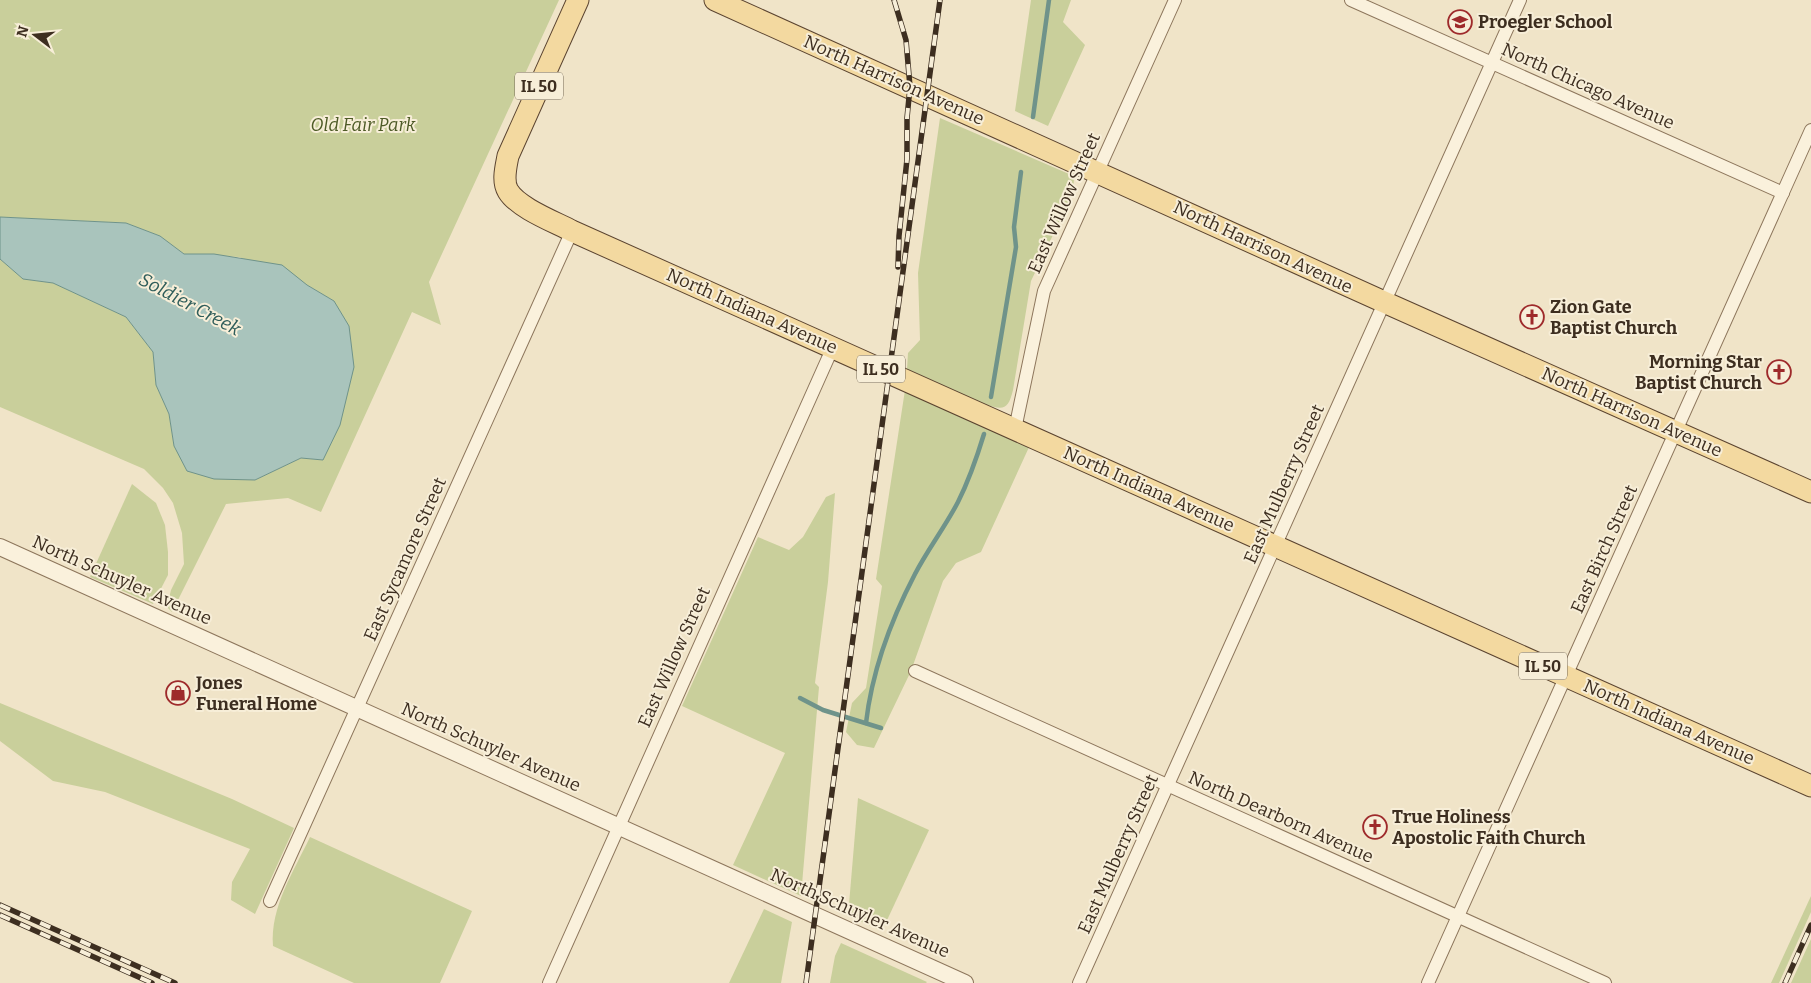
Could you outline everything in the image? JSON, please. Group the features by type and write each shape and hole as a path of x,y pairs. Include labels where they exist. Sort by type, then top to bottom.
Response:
{"main road":[{"name":"North Indiana Avenue","path":"578,0 508,156 505,174 508,191 521,204 572,231 1811,786"},
{"name":"North Harrison Avenue","path":"715,0 1098,171 1384,302 1811,492"}],"street":[{"name":"East Willow Street","path":"1015,429 1044,291 1175,0"},
{"name":"North Chicago Avenue","path":"1351,0 1783,193"},
{"name":"East Mulberry Street","path":"1079,983 1520,0"},
{"name":"East Birch Street","path":"1428,983 1811,130"},
{"name":"East Sycamore Street","path":"270,901 572,231"},
{"name":"East Willow Street","path":"548,983 833,347"},
{"name":"North Schuyler Avenue","path":"0,547 965,983"},
{"name":"North Dearborn Avenue","path":"916,671 1605,983"}],"green space":[{"name":"Old Fair Park","path":"0,0 559,0 429,282 441,325 412,312 321,512 288,498 226,504 172,612 167,607 171,590 184,564 182,533 173,503 163,488 144,469 0,407 0,259 23,279 53,283 126,317 153,352 156,385 169,414 174,446 255,480 301,458 323,460 334,301 307,285 239,257 184,254 160,236 126,223 0,217"},
{"path":"1031,0 1071,0 1063,22 1085,45 1048,126 1015,111"},
{"path":"940,118 1069,174 1074,178 1073,193 1031,281 1013,390 1007,405 1000,408 984,404 907,369 908,353 920,340 918,273"},
{"path":"905,390 1030,445 981,552 956,563 943,581 911,671 874,748 857,745 846,732 852,703 866,688 882,586 876,579"},
{"path":"132,484 156,503 165,525 168,575 153,604 90,577"},
{"path":"835,493 828,582 815,683 819,687 801,896 733,865 785,753 682,706 758,537 789,550 803,537 826,497"},
{"path":"0,703 232,799 294,828 255,914 231,900 232,882 250,849 105,792 53,781 0,741"},
{"path":"858,798 929,830 882,931 848,916"},
{"path":"310,837 472,911 440,983 354,983 273,946 275,917 279,903 290,876"},
{"path":"1811,896 1811,912 1779,983 1771,983"},
{"path":"764,909 792,922 781,983 729,983"},
{"path":"1811,939 1811,983 1791,983"},
{"path":"841,943 927,982 830,983 835,956"}],"water":[{"path":"0,217 126,223 160,236 184,254 214,254 282,265 307,285 334,301 349,326 354,367 340,425 323,460 301,458 255,480 214,479 187,471 174,446 169,414 156,385 153,352 126,317 53,283 23,279 0,259"}],"waterway":[{"path":"1033,117 1049,0"},
{"path":"991,397 1016,247 1014,227 1021,172"},
{"path":"866,723 878,665 898,609 925,556 958,502 973,468 984,434"},
{"name":"Soldier Creek","path":"800,698 823,710 881,728"}],"railway":[{"path":"894,0 906,40 910,87 907,118 907,159 899,236 898,267"},
{"path":"806,983 940,0"},
{"path":"0,905 175,983"},
{"path":"0,915 152,983"},
{"path":"1785,983 1811,925"}],"place":[{"name":"Proegler School","path":"1460,22"},
{"name":"Zion Gate Baptist Church","path":"1532,317"},
{"name":"Morning Star Baptist Church","path":"1779,372"},
{"name":"Jones Funeral Home","path":"178,693"},
{"name":"True Holiness Apostolic Faith Church","path":"1375,827"}]}
